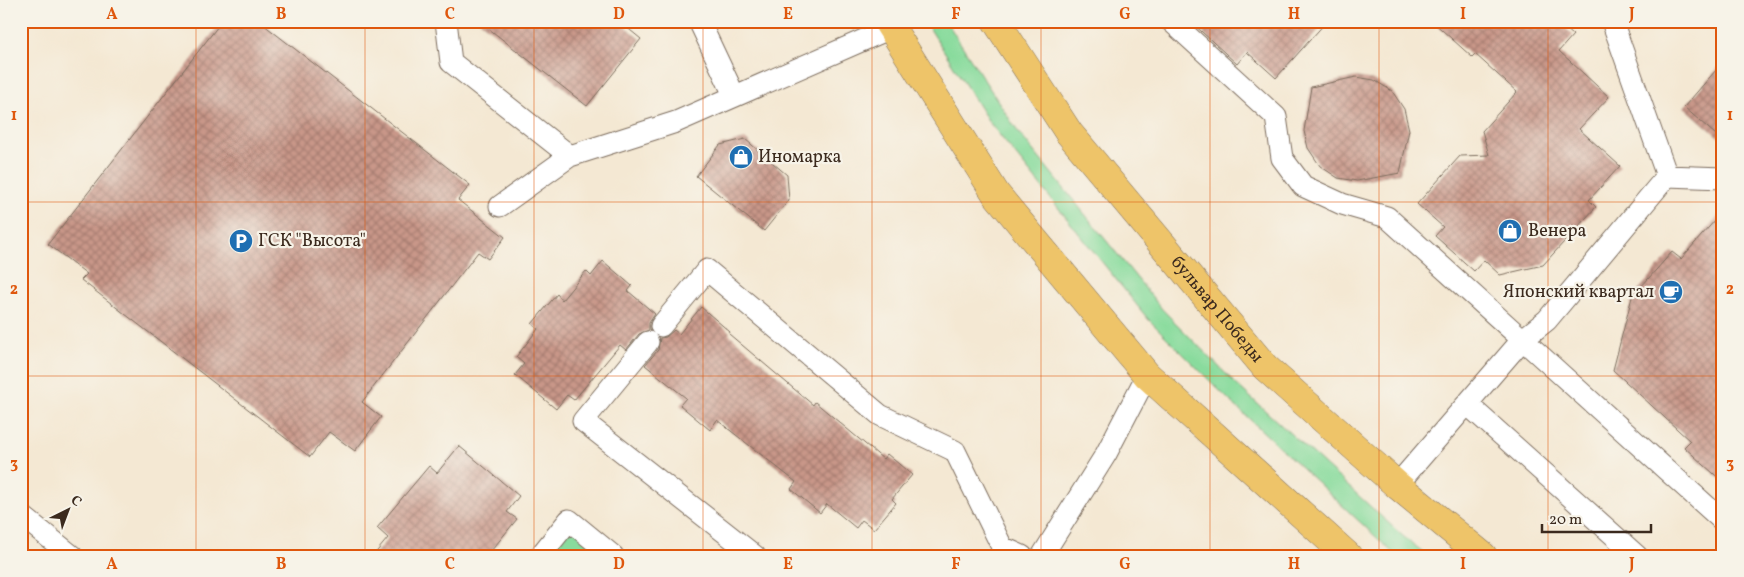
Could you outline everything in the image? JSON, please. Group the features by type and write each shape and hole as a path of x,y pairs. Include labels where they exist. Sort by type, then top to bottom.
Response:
{"main road":[{"name":"бульвар Победы","path":"996,21 1069,133 1265,367 1397,485 1483,556"},
{"path":"889,25 996,194 1147,375 1348,556"}],"lane":[{"path":"446,21 452,62 570,156"},
{"path":"699,21 734,95"},
{"path":"1171,21 1276,117 1282,158 1303,186 1342,204 1387,217 1723,521"},
{"path":"1612,21 1667,176"},
{"path":"500,206 570,156 676,122 889,25"},
{"path":"1397,485 1522,340 1547,320 1667,176"},
{"path":"1667,176 1723,178"},
{"path":"755,556 583,422 707,270 880,415 955,451 996,551 1022,556"},
{"path":"1042,556 1106,454 1147,375"},
{"path":"1467,404 1637,556"},
{"path":"21,515 72,556"},
{"path":"540,556 569,520 613,556"}],"green space":[{"path":"925,21 946,21 1018,132 1162,309 1237,385 1404,537 1428,556 1397,556 1391,551 1228,399 1148,319 989,122"},
{"path":"569,520 613,556 540,556"}],"building":[{"name":"ГСК \"Высота\"","path":"222,21 259,21 470,185 458,200 505,237 488,259 478,252 362,402 381,417 355,451 329,432 310,457 81,280 87,274 48,244"},
{"path":"479,21 619,21 641,39 587,106"},
{"path":"1190,21 1327,21 1276,78 1247,52 1237,64"},
{"path":"1432,21 1557,21 1573,35 1559,51 1609,97 1579,129 1620,166 1589,200 1596,207 1543,265 1500,275 1484,260 1474,271 1435,236 1443,227 1417,204 1460,156 1489,155 1482,131 1517,92 1475,54 1472,57"},
{"path":"1723,62 1723,141 1684,107"},
{"path":"1356,77 1374,80 1392,91 1404,109 1409,130 1400,173 1357,181 1338,178 1320,166 1308,148 1304,131 1311,87"},
{"path":"745,139 787,175 789,200 764,231 696,176 720,145"},
{"path":"1723,211 1723,482 1684,447 1690,441 1613,370 1632,297 1672,252 1681,259"},
{"path":"603,261 632,286 628,291 655,314 649,323 649,330 639,334 626,350 620,345 574,400 567,395 556,409 515,375 524,364 516,357 538,329 532,324 557,294 562,300 586,271 591,276"},
{"path":"701,307 730,332 729,334 813,405 815,402 883,459 887,454 912,475 892,499 896,503 874,529 862,520 856,528 827,504 820,513 791,489 796,482 717,420 710,430 680,405 686,398 645,365 658,350 660,338 666,337 674,330 679,334"},
{"path":"459,446 519,496 507,512 517,519 487,556 373,556 388,538 377,528 429,466 437,473"}],"place":[{"name":"Иномарка","path":"741,157"},
{"name":"Венера","path":"1510,231"},
{"name":"ГСК \"Высота\"","path":"241,241"},
{"name":"Японский квартал","path":"1671,292"}]}
